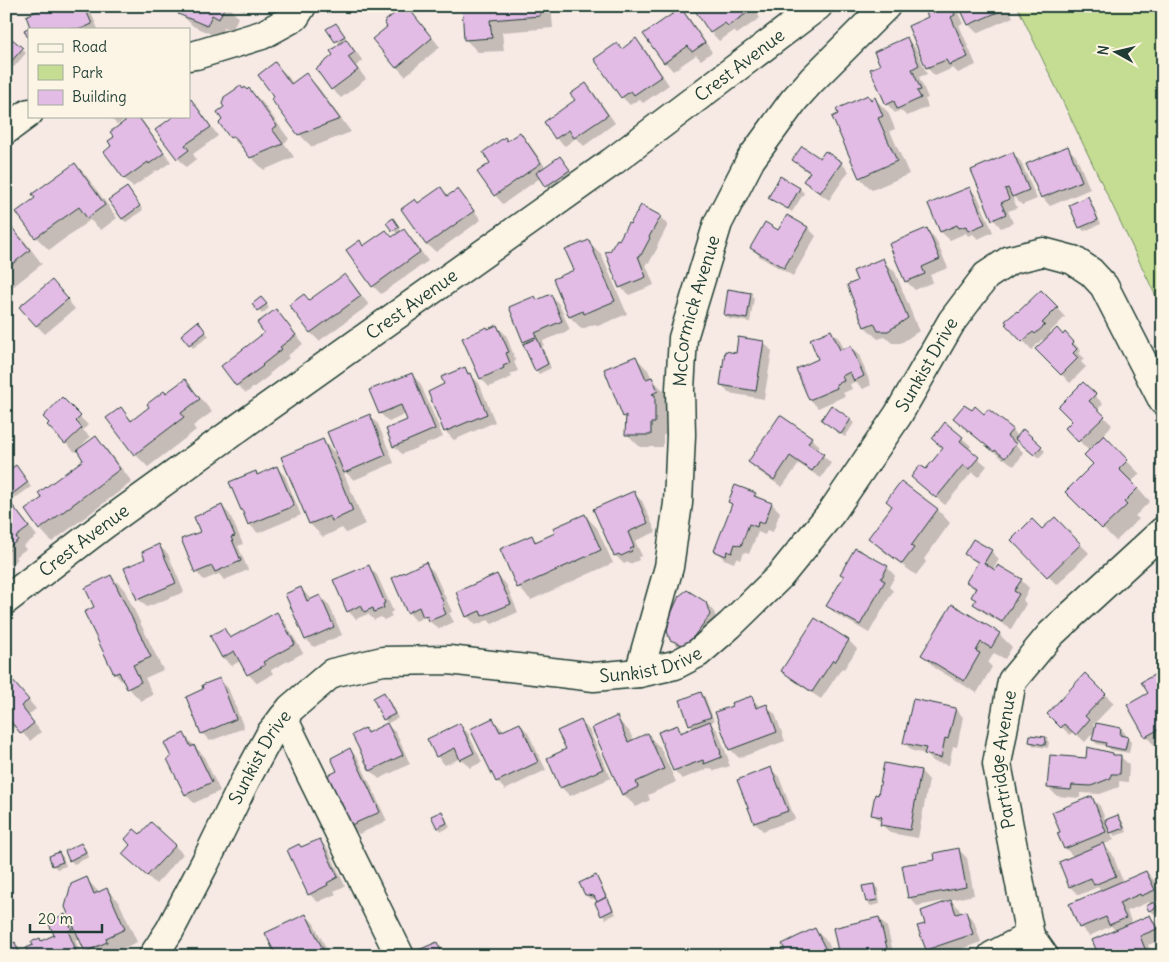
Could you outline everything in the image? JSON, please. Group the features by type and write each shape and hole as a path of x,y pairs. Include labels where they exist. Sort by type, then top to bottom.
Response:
{"street":[{"path":"190,56 262,34 295,17 302,6"},
{"name":"Crest Avenue","path":"6,600 104,525 612,162 818,6"},
{"name":"McCormick Avenue","path":"639,673 669,567 678,503 683,338 718,223 751,159 794,100 886,6"},
{"path":"6,130 28,114"},
{"name":"Sunkist Drive","path":"153,956 170,930 271,733 291,708 332,673 383,661 449,660 594,677 639,673 675,665 698,653 780,576 838,504 898,416 952,321 986,276 1010,260 1043,252 1073,260 1091,272 1104,286 1163,402"},
{"name":"Partridge Avenue","path":"1037,946 997,764 1012,681 1051,634 1163,531"},
{"path":"283,718 400,956"},
{"path":"992,956 1037,946"}],"green space":[{"path":"1017,6 1163,6 1163,311"}],"building":[{"path":"43,6 84,6 92,24 83,28 28,28 30,27 26,16 44,8"},
{"path":"182,6 225,6 219,19 212,15 207,26 178,14"},
{"path":"392,6 407,6 432,38 396,68 372,39 387,27 384,22 396,12"},
{"path":"462,6 540,6 540,16 490,20 492,38 464,40"},
{"path":"692,6 751,6 753,9 728,26 725,23 710,33"},
{"path":"923,6 952,6 955,15 951,17 968,57 949,65 946,60 926,68 908,26 928,17"},
{"path":"959,6 1004,6 1005,9 968,25"},
{"path":"681,8 705,43 692,52 688,46 664,63 643,34"},
{"path":"336,23 345,36 335,42 326,29"},
{"path":"28,28 28,38 24,30"},
{"path":"6,34 23,48 9,64 6,62"},
{"path":"907,37 919,65 912,69 921,90 917,91 921,98 897,109 894,101 886,105 870,69 880,65 874,52"},
{"path":"636,38 662,76 634,95 631,91 621,98 594,59 617,43 622,49"},
{"path":"346,39 355,52 348,57 358,70 331,90 316,69 333,55 330,51"},
{"path":"275,62 291,84 306,73 340,119 298,135 271,99 274,97 258,75"},
{"path":"586,83 608,115 574,138 569,130 555,139 544,122 575,100 570,94"},
{"path":"239,86 243,89 245,87 247,90 249,88 277,126 272,129 283,144 250,158 234,136 230,138 219,123 222,120 217,112 224,107 222,104 224,97"},
{"path":"868,95 871,100 875,97 883,116 878,118 897,161 859,178 832,117 838,114 836,109"},
{"path":"190,100 211,127 185,145 189,150 177,159 155,130 171,118 190,118"},
{"path":"129,118 139,118 164,153 124,179 104,152 111,146 108,141 114,137 110,132"},
{"path":"520,132 541,163 494,196 477,172 490,163 483,152 505,137 507,141"},
{"path":"802,146 820,158 825,151 842,162 820,193 803,181 810,172 792,160"},
{"path":"1068,146 1082,181 1041,198 1026,164"},
{"path":"1013,152 1029,190 1012,197 1008,188 1005,189 1009,199 1001,203 1006,214 992,220 971,170"},
{"path":"560,156 570,170 545,187 536,173"},
{"path":"75,163 105,205 87,218 79,207 35,238 16,212 35,198 32,194"},
{"path":"780,176 800,188 788,209 768,198"},
{"path":"127,187 140,206 122,219 108,200"},
{"path":"441,187 447,196 458,189 474,211 426,245 401,209 415,199 418,203"},
{"path":"970,187 985,224 968,231 966,226 959,228 957,225 940,232 928,204"},
{"path":"1088,196 1098,220 1079,228 1069,205"},
{"path":"641,205 661,216 641,255 638,256 646,277 619,288 605,252 610,251 617,239 619,240"},
{"path":"787,215 808,227 784,268 750,248 765,222 778,230"},
{"path":"393,218 399,227 392,231 386,223"},
{"path":"6,225 8,227 10,225 30,250 6,269"},
{"path":"927,228 940,259 922,267 925,274 905,282 889,244"},
{"path":"404,229 420,252 372,287 346,250 360,240 363,246 386,230 392,237"},
{"path":"589,240 615,301 584,314 583,311 569,317 553,279 574,270 565,250"},
{"path":"883,258 908,318 888,331 878,331 874,323 864,327 847,285 857,281 853,271"},
{"path":"345,274 361,296 310,333 289,305 304,294 309,300"},
{"path":"52,280 68,299 36,326 19,307"},
{"path":"728,289 751,293 747,319 724,315"},
{"path":"1041,290 1058,307 1042,323 1045,325 1035,334 1033,332 1022,342 1005,324 1007,323 1005,321 1018,312"},
{"path":"551,294 562,321 535,333 537,336 523,342 509,307 535,296 537,300"},
{"path":"261,297 267,304 257,311 252,304"},
{"path":"276,309 296,335 280,347 282,349 263,366 236,386 221,366 264,333 257,323"},
{"path":"198,321 206,332 189,345 181,335"},
{"path":"497,325 509,352 506,353 510,363 503,366 504,368 480,379 462,338 487,327 488,329"},
{"path":"1057,328 1063,335 1065,332 1074,342 1072,344 1077,349 1073,353 1078,358 1061,375 1035,349"},
{"path":"831,330 840,350 851,346 864,376 854,381 850,372 842,376 844,381 836,384 837,388 809,400 796,369 818,359 810,339"},
{"path":"738,337 764,341 756,391 720,385 725,351 736,353"},
{"path":"537,338 548,364 535,371 523,344"},
{"path":"636,356 646,379 652,377 658,391 652,394 655,395 655,423 651,423 651,435 625,435 626,415 623,417 604,369"},
{"path":"465,367 468,374 470,373 487,414 444,432 428,392 444,384 441,377"},
{"path":"412,373 435,429 393,447 386,429 407,420 401,405 379,414 369,390"},
{"path":"185,379 200,399 181,413 184,417 134,455 106,418 121,407 131,421 149,407 147,404 164,391 166,393"},
{"path":"1083,382 1096,394 1089,401 1105,416 1078,442 1065,428 1072,421 1058,407"},
{"path":"62,397 81,416 76,421 82,428 65,444 47,425 49,423 43,417"},
{"path":"831,405 851,419 841,434 821,420"},
{"path":"964,405 972,410 975,406 984,414 988,409 1013,429 1007,436 1016,444 1005,458 995,450 994,452 953,418"},
{"path":"370,414 386,455 344,473 327,432"},
{"path":"780,415 812,437 808,443 824,454 812,471 790,456 774,480 748,462"},
{"path":"945,422 963,437 960,441 979,457 969,469 963,465 936,498 911,477 920,465 926,469 943,448 932,439"},
{"path":"1023,429 1042,446 1034,455 1015,439"},
{"path":"1104,435 1128,460 1119,469 1138,488 1124,502 1127,505 1102,529 1065,492 1093,464 1084,455"},
{"path":"96,436 120,469 39,530 25,510 42,498 38,493 83,460 77,450"},
{"path":"323,439 353,511 332,521 330,516 309,524 281,457"},
{"path":"16,465 28,482 11,495 6,489 6,472"},
{"path":"277,466 294,506 248,525 229,482 256,471 257,475"},
{"path":"901,481 938,509 911,546 914,548 902,564 868,538 892,506 886,501"},
{"path":"735,485 756,493 754,496 772,503 764,524 758,522 757,527 749,524 741,546 735,544 732,553 727,551 726,556 714,551 732,504 728,502"},
{"path":"634,491 648,523 628,532 634,547 630,549 632,551 621,556 619,554 614,556 593,509"},
{"path":"10,502 29,527 16,537 18,540 8,548 10,550 6,553 6,505"},
{"path":"222,505 235,536 231,537 241,561 215,572 212,566 195,573 181,539 200,532 194,517"},
{"path":"585,514 601,550 517,588 500,549 532,535 535,542 555,533 553,528"},
{"path":"1055,517 1081,544 1047,577 1011,540 1032,519 1042,529"},
{"path":"973,539 992,550 984,563 995,570 998,565 1022,579 1014,591 1019,594 1002,622 973,604 976,600 971,597 976,588 966,582 978,562 964,554"},
{"path":"159,544 176,583 137,600 124,568 145,559 142,552"},
{"path":"855,548 888,566 881,579 885,581 860,625 826,606 844,576 840,574"},
{"path":"426,562 444,604 442,605 446,614 429,621 427,616 423,617 419,607 407,613 392,578"},
{"path":"369,565 385,603 383,604 384,608 374,612 373,608 364,612 361,605 347,612 333,580"},
{"path":"497,574 511,604 482,616 480,611 466,617 456,592"},
{"path":"111,575 151,657 133,665 141,682 127,689 119,672 114,674 84,612 94,607 85,588"},
{"path":"301,587 307,601 320,595 334,627 305,640 285,594"},
{"path":"687,590 706,602 710,615 688,644 683,645 670,640 667,631 670,616 679,596"},
{"path":"952,604 1000,633 991,648 981,642 976,651 980,653 964,681 921,655"},
{"path":"277,612 295,644 263,662 265,665 247,675 234,651 222,658 210,636 224,628 230,638"},
{"path":"815,618 849,640 812,692 781,671"},
{"path":"1163,670 1163,727 1145,737 1127,705 1148,693 1141,682"},
{"path":"1085,673 1106,694 1085,716 1089,720 1076,735 1064,724 1061,728 1047,714"},
{"path":"220,678 236,719 201,734 186,697 203,689 202,685"},
{"path":"12,680 29,700 21,706 34,723 21,734 6,718 6,684"},
{"path":"384,692 395,714 383,720 373,698"},
{"path":"701,692 711,717 689,725 680,700"},
{"path":"752,696 756,708 767,704 777,732 729,750 715,712 732,706 731,703"},
{"path":"913,699 956,708 948,739 945,738 941,758 924,754 926,748 903,743"},
{"path":"617,716 628,742 648,733 664,769 636,782 638,787 622,795 592,728"},
{"path":"493,718 500,732 520,723 538,762 496,782 470,729"},
{"path":"581,720 603,769 560,788 547,758 566,749 557,731"},
{"path":"710,721 722,757 704,764 703,760 673,771 658,732 678,725 680,733"},
{"path":"387,723 403,755 370,771 352,735 365,728 367,733"},
{"path":"460,723 474,753 460,760 455,748 436,757 427,739"},
{"path":"1096,723 1121,728 1120,735 1128,737 1125,750 1105,746 1106,743 1092,740"},
{"path":"184,733 191,747 194,745 212,782 185,795 167,759 171,757 164,743"},
{"path":"1030,735 1046,737 1045,745 1029,742"},
{"path":"1087,747 1113,753 1113,755 1121,755 1120,774 1111,774 1111,778 1091,786 1072,785 1071,790 1047,788 1050,755 1086,758"},
{"path":"350,748 380,812 349,826 325,777 337,771 331,758"},
{"path":"884,763 921,770 910,830 880,825 882,817 871,815 875,794 878,795"},
{"path":"771,767 788,811 754,823 737,780"},
{"path":"1092,796 1106,832 1064,849 1057,833 1060,832 1052,812"},
{"path":"442,811 447,823 437,828 431,816"},
{"path":"1118,815 1124,828 1110,833 1105,820"},
{"path":"151,822 176,845 147,876 122,854 130,845 125,839 134,829 140,834"},
{"path":"320,839 338,877 327,883 328,885 308,895 287,850 299,844 301,847"},
{"path":"81,843 86,852 69,861 65,851"},
{"path":"1103,843 1116,876 1094,885 1091,878 1069,887 1059,862"},
{"path":"959,848 966,887 908,898 902,865 935,860 934,853"},
{"path":"59,852 63,862 52,866 49,856"},
{"path":"1146,871 1155,890 1119,903 1126,918 1109,925 1106,917 1079,928 1069,904"},
{"path":"596,875 606,897 597,902 594,896 585,895 579,883"},
{"path":"87,877 94,894 107,888 125,929 106,938 107,942 85,952 65,907 71,884"},
{"path":"874,884 877,900 866,902 862,886"},
{"path":"607,897 613,910 601,916 595,903"},
{"path":"951,900 956,914 966,911 973,934 926,950 917,926 925,924 921,911"},
{"path":"1154,902 1157,907 1149,911 1146,906"},
{"path":"65,914 72,930 68,931 76,950 74,951 76,956 29,956 26,948 33,945 31,942 40,938 41,941 54,935 48,922"},
{"path":"306,914 326,956 290,956 289,952 276,956 265,933"},
{"path":"1150,915 1157,929 1140,936 1147,954 1142,956 1124,956 1123,954 1120,956 1102,956 1101,953 1098,954 1092,940"},
{"path":"879,917 888,952 881,954 881,956 839,956 833,928"},
{"path":"815,928 829,956 773,956 785,950 782,944"},
{"path":"15,942 20,956 6,956 6,946"},
{"path":"437,942 443,956 416,956 414,952"}]}
